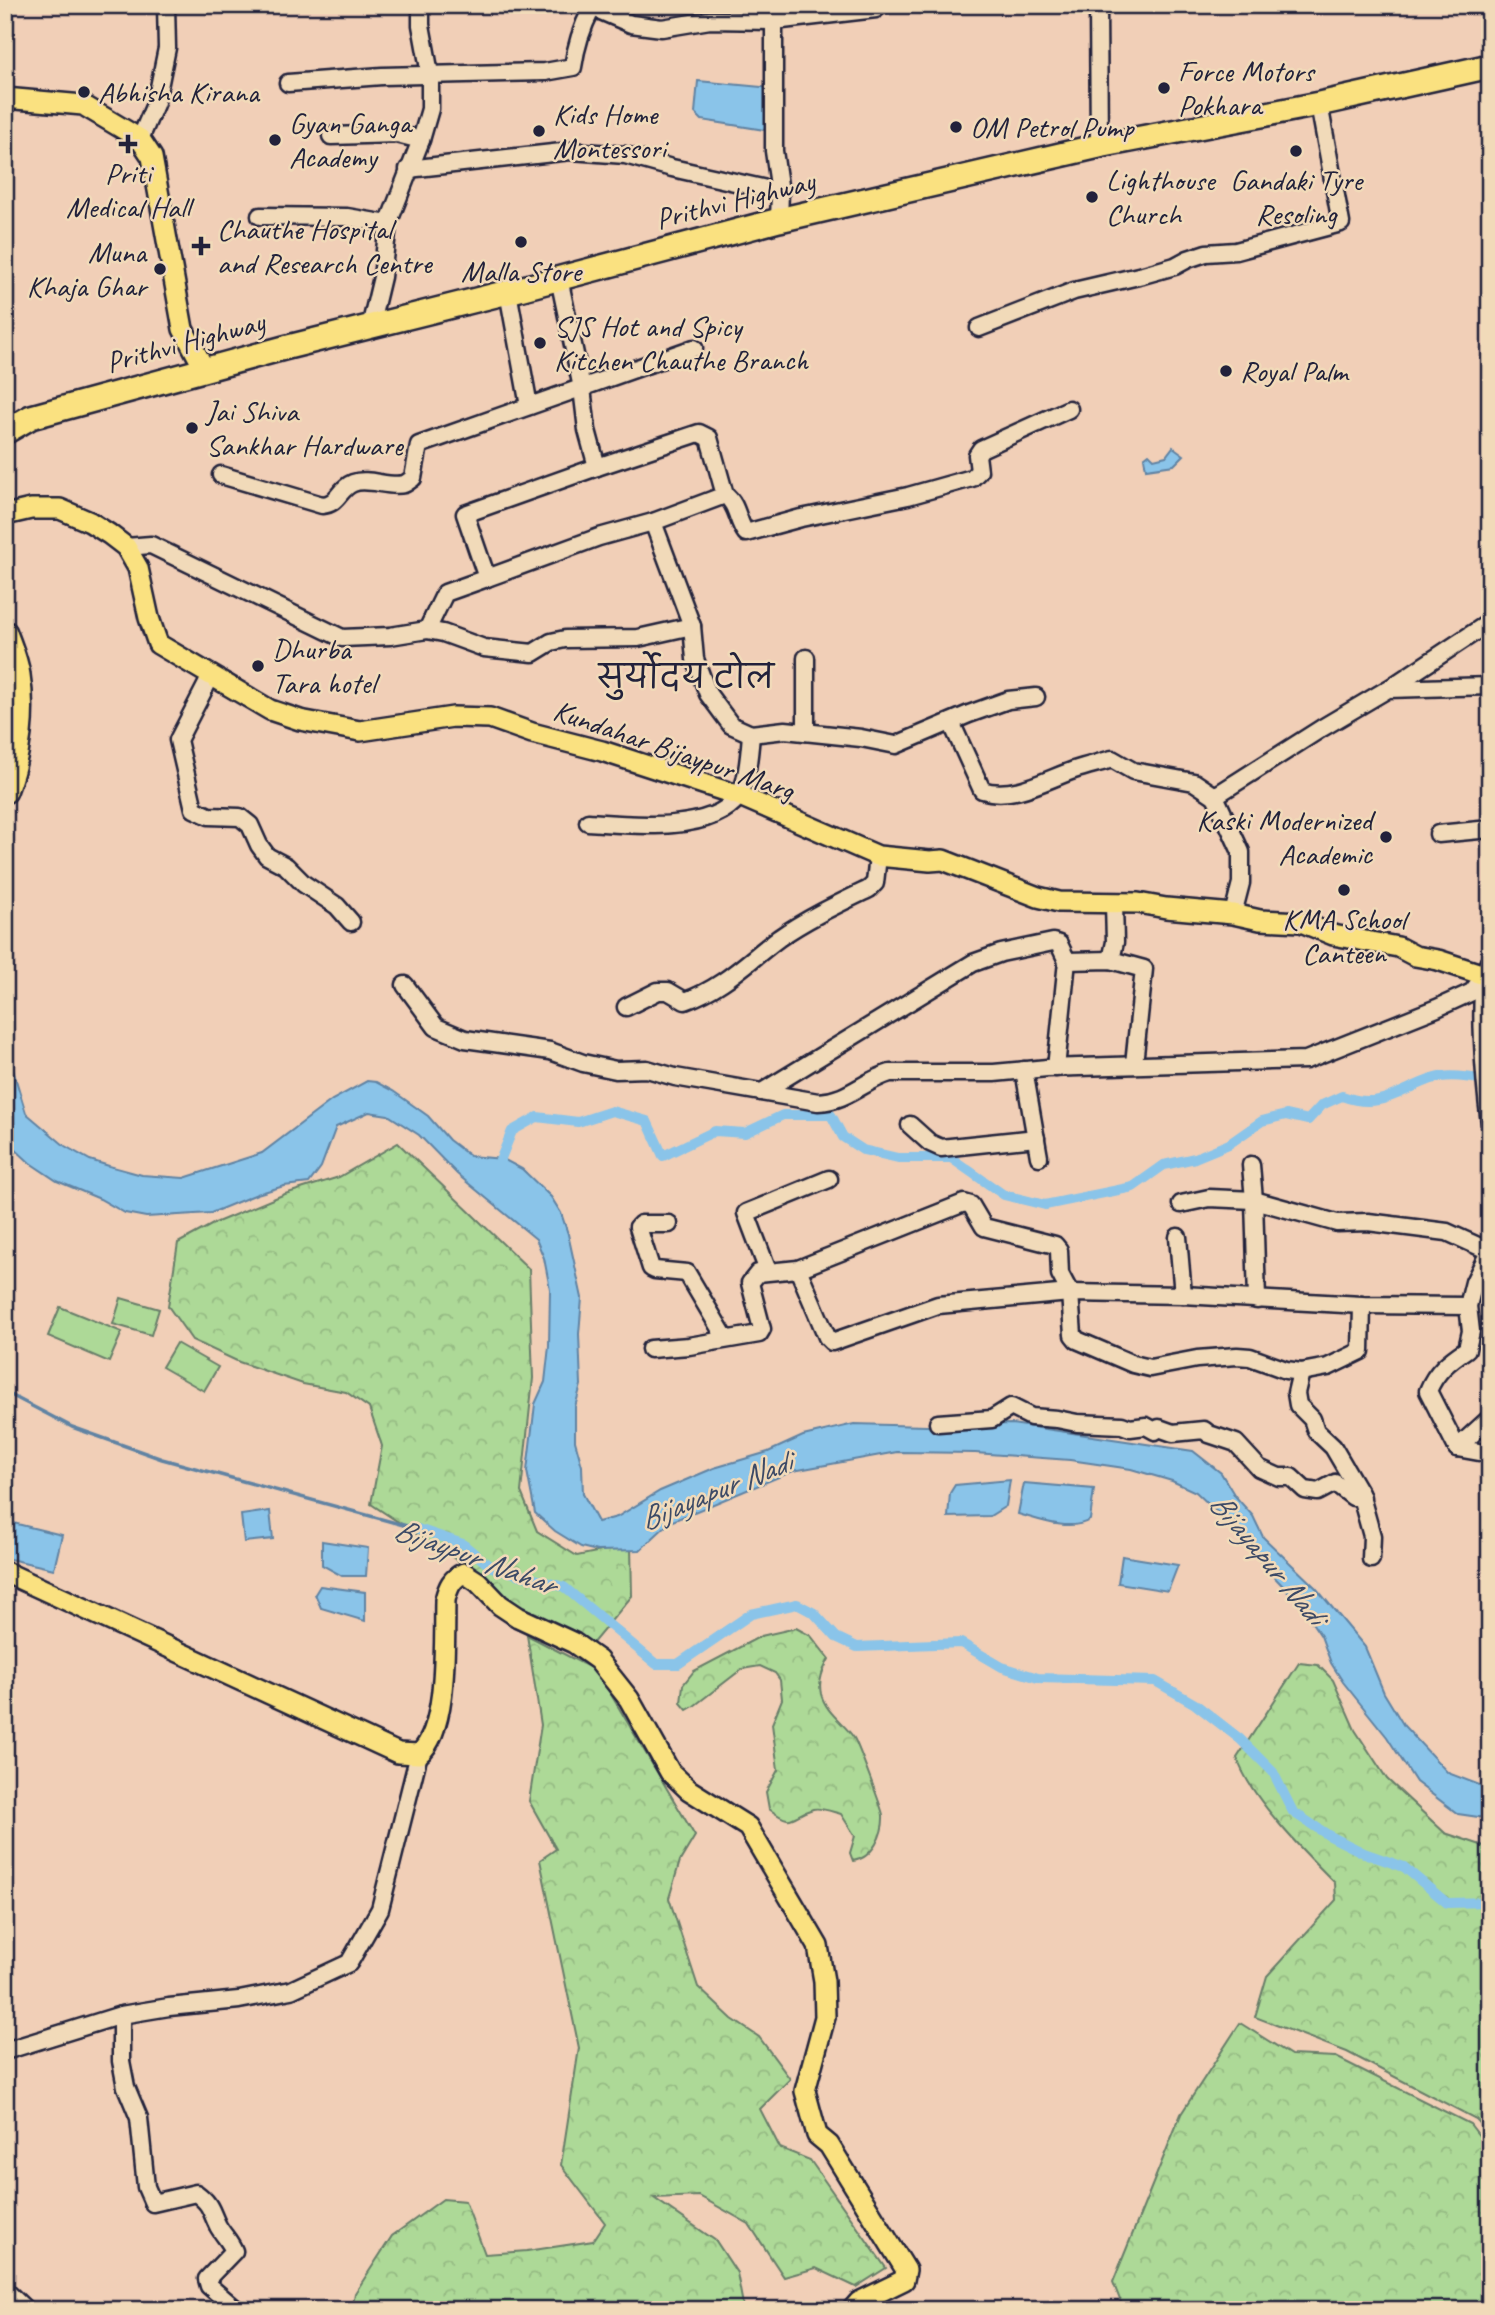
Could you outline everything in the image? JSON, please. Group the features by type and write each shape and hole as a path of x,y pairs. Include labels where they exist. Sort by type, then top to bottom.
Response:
{"highway":[{"name":"Prithvi Highway","path":"5,432 31,417 779,220 1100,146 1319,104 1490,66"},
{"path":"5,633 18,673 20,708 14,759 5,791"}],"main road":[{"path":"5,97 82,105 140,139 152,157 183,329 205,370"},
{"path":"5,514 31,509 60,509 90,522 126,547"},
{"name":"Kundahar Bijaypur Marg","path":"126,547 138,568 151,626 158,644 270,710 300,720 360,731 453,717 490,718 740,796 878,856 943,860 1038,897 1059,902 1138,903 1233,914 1260,920 1301,922 1333,935 1398,947 1415,956 1488,971"},
{"path":"5,1572 398,1753 419,1754 433,1736 440,1710 444,1600 453,1580 464,1573 518,1617 574,1643 598,1660 629,1699 670,1772 689,1790 748,1827 818,1946 824,1981 825,2017 805,2091 817,2134 830,2145 906,2270 904,2280 859,2302 852,2310"}],"street":[{"path":"140,139 156,102 167,48 166,5"},
{"path":"370,327 382,277 388,224 421,140 430,109 430,74 421,25 421,5"},
{"path":"1098,5 1100,146"},
{"path":"288,83 430,74 545,72 573,67 576,46 591,10 596,9 615,11 631,24 662,28 774,13 876,9"},
{"path":"774,13 774,151 780,192 779,220"},
{"path":"979,328 1074,291 1175,266 1206,253 1236,251 1341,223 1319,104"},
{"path":"331,136 397,134 421,140"},
{"path":"408,170 571,151 625,155 780,192"},
{"path":"260,216 347,217 388,224"},
{"path":"559,278 582,388 587,430 597,467"},
{"path":"508,292 529,406"},
{"path":"221,475 322,505 331,505 343,489 355,482 404,484 413,478 419,445 694,348"},
{"path":"487,578 465,514 699,433 709,438 725,495 732,501 746,533 801,518 908,496 971,478 979,471 977,455 984,447 1069,409"},
{"path":"427,630 446,593 599,537 653,522 725,495"},
{"path":"653,522 692,626 695,659 708,694 731,725 751,734 785,730 861,738 896,746 1008,700 1036,697"},
{"path":"126,547 151,545 342,638 427,630 484,648 533,653 551,642 565,639 638,638 692,626"},
{"path":"1215,796 1490,622"},
{"path":"806,658 806,732"},
{"path":"211,676 178,740 194,809 209,816 240,817 250,825 267,856 286,866 304,884 337,906 351,922"},
{"path":"1388,689 1490,686"},
{"path":"951,722 982,790 990,793 1018,791 1076,769 1112,759 1133,771 1194,782 1215,796 1241,852 1241,883 1233,914"},
{"path":"588,822 657,826 708,817 723,811 740,796 750,757 751,734"},
{"path":"1438,834 1490,829"},
{"path":"626,1007 658,991 668,991 685,1001 728,980 777,940 816,913 869,889 875,883 878,856"},
{"path":"1111,960 1115,942 1114,904"},
{"path":"762,1092 973,964 1001,953 1053,942 1059,944 1067,961 1056,1068"},
{"path":"1067,961 1111,960 1144,969 1134,1064"},
{"path":"405,985 436,1027 465,1039 550,1051 583,1063 616,1070 647,1069 675,1077 818,1102 833,1101 890,1073 958,1074 1134,1064 1306,1060 1437,1009 1472,992 1488,971"},
{"path":"1488,971 1485,1088 1490,1124"},
{"path":"1024,1070 1039,1157"},
{"path":"910,1125 930,1143 941,1148 1036,1138"},
{"path":"1251,1165 1256,1300"},
{"path":"768,1271 746,1213 829,1179"},
{"path":"1181,1204 1209,1198 1254,1200 1337,1223 1368,1222 1447,1232 1489,1251 1474,1282 1468,1306 1471,1331 1467,1349 1450,1360 1434,1376 1428,1391 1457,1448"},
{"path":"650,1349 689,1346 759,1334 762,1329 750,1283 758,1273 798,1269 968,1203 984,1227 1055,1245 1059,1250 1060,1274 1070,1293 1073,1335 1133,1364 1150,1368 1197,1359 1237,1356 1250,1357 1286,1370 1301,1372 1328,1367 1361,1351 1362,1305"},
{"path":"669,1224 641,1224 638,1227 650,1268 693,1272 726,1339"},
{"path":"1178,1237 1183,1296"},
{"path":"798,1269 827,1337 832,1342 938,1305 1070,1293 1362,1305 1468,1306"},
{"path":"1474,1282 1490,1289"},
{"path":"1301,1372 1296,1393 1298,1405 1312,1419 1316,1431 1335,1451 1362,1497 1372,1536 1371,1559"},
{"path":"939,1423 992,1419 1011,1407 1031,1417 1077,1423 1122,1425 1130,1428 1146,1426 1155,1431 1159,1428 1173,1433 1204,1430 1236,1443 1259,1468 1279,1477 1291,1477 1305,1490 1318,1492 1333,1483 1353,1497 1362,1497"},
{"path":"1457,1448 1490,1418"},
{"path":"1457,1448 1490,1454"},
{"path":"5,2051 121,2015 239,2000 291,1990 349,1963 380,1909 419,1754"},
{"path":"121,2015 121,2061 126,2087 139,2118 149,2198 153,2203 160,2203 196,2193 211,2206 220,2230 234,2251 207,2279 209,2286 237,2310"},
{"path":"5,2290 26,2310"}],"green space":[{"path":"398,1143 529,1269 533,1378 521,1492 537,1531 577,1556 631,1545 632,1596 592,1644 519,1609 470,1569 371,1504 382,1446 369,1408 346,1392 303,1384 239,1362 192,1340 168,1306 178,1243 215,1223 285,1194 339,1177"},
{"path":"121,1298 159,1309 151,1335 113,1324"},
{"path":"60,1307 122,1332 109,1362 48,1336"},
{"path":"176,1343 218,1367 204,1391 162,1367"},
{"path":"796,1628 811,1636 829,1659 821,1680 823,1701 854,1738 883,1815 882,1830 876,1844 866,1855 853,1861 850,1853 855,1836 841,1814 816,1809 788,1819 769,1809 766,1792 778,1770 772,1724 782,1699 780,1680 775,1673 760,1666 742,1669 687,1710 681,1703 683,1685 694,1671 761,1636"},
{"path":"527,1635 597,1671 695,1836 680,1861 669,1898 698,1987 732,2019 759,2037 790,2079 760,2109 780,2148 810,2160 886,2268 856,2287 816,2268 784,2277 749,2224 699,2196 654,2198 716,2241 737,2273 744,2310 352,2310 355,2293 392,2236 443,2199 465,2201 485,2254 593,2241 605,2223 561,2165 579,2048 540,1860 556,1849 529,1801 541,1725"},
{"path":"1299,1663 1318,1665 1333,1680 1355,1730 1387,1779 1445,1833 1490,1848 1490,2134 1476,2119 1347,2052 1255,2017 1267,1976 1336,1900 1335,1883 1294,1841 1266,1807 1244,1774 1237,1758"},
{"path":"1240,2023 1291,2055 1336,2057 1470,2124 1490,2150 1490,2310 1124,2310 1113,2282 1181,2114"}],"water":[{"path":"698,81 773,88 771,131 702,120 695,113"},
{"path":"1173,447 1184,455 1174,465 1146,469 1144,458 1149,454 1154,459 1166,456"},
{"name":"Bijayapur Nadi","path":"5,1008 13,1070 26,1113 65,1146 90,1160 109,1166 142,1175 184,1178 262,1153 332,1100 367,1081 376,1082 393,1091 428,1116 449,1140 470,1156 503,1159 522,1169 551,1197 561,1213 582,1298 579,1334 581,1385 575,1407 575,1441 582,1466 583,1494 598,1522 617,1517 660,1491 714,1468 768,1452 803,1436 854,1424 1012,1424 1193,1451 1221,1473 1235,1496 1253,1516 1263,1537 1316,1588 1365,1647 1384,1693 1404,1726 1448,1773 1490,1789 1490,1822 1485,1818 1458,1814 1416,1782 1387,1737 1343,1682 1331,1663 1321,1636 1298,1602 1264,1566 1236,1530 1196,1492 1172,1481 1131,1469 1070,1460 975,1453 897,1452 793,1471 670,1522 640,1550 597,1551 581,1547 555,1531 535,1513 527,1471 535,1404 545,1382 549,1346 550,1289 544,1258 536,1239 457,1174 419,1135 388,1115 369,1112 336,1127 321,1167 309,1183 284,1186 257,1194 211,1213 146,1217 125,1213 57,1181 15,1149 5,1130"},
{"path":"1010,1480 1006,1506 990,1516 948,1517 950,1493 955,1485"},
{"path":"1024,1483 1094,1489 1090,1520 1064,1525 1018,1514"},
{"path":"270,1511 273,1539 244,1542 241,1515"},
{"path":"5,1521 62,1535 54,1569 5,1558"},
{"path":"322,1541 368,1548 366,1576 342,1576 322,1565"},
{"path":"1122,1556 1178,1565 1168,1591 1118,1583"},
{"path":"320,1586 365,1592 365,1621 321,1608 315,1594"}],"waterway":[{"path":"497,1168 512,1131 537,1117 578,1122 612,1111 647,1121 663,1156 715,1131 745,1133 783,1115 831,1115 843,1137 863,1150 898,1158 951,1158 1004,1195 1045,1205 1133,1187 1164,1165 1195,1158 1229,1144 1262,1121 1286,1115 1308,1120 1322,1105 1342,1096 1356,1100 1380,1100 1441,1077 1490,1081"},
{"name":"Bijaypur Nahar","path":"5,1392 72,1427 162,1459 418,1529"},
{"name":"Bijaypur Nahar","path":"418,1529 463,1544 491,1567 564,1587 656,1664 678,1664 751,1614 797,1604 814,1613 836,1637 857,1647 961,1643 1002,1667 1038,1678 1155,1681 1195,1704 1240,1739 1273,1772 1293,1812 1328,1835 1364,1853 1404,1867 1447,1903 1490,1902"}],"place":[{"name":"Force Motors Pokhara","path":"1164,88"},
{"name":"Abhisha Kirana","path":"84,92"},
{"name":"OM Petrol Pump","path":"956,127"},
{"name":"Kids Home Montessori","path":"539,131"},
{"name":"Gyan Ganga Academy","path":"275,140"},
{"name":"Priti Medical Hall","path":"128,144"},
{"name":"Gandaki Tyre Resoling","path":"1296,151"},
{"name":"Lighthouse Church","path":"1092,197"},
{"name":"Malla Store","path":"521,242"},
{"name":"Chauthe Hospital and Research Centre","path":"201,246"},
{"name":"Muna Khaja Ghar","path":"160,269"},
{"name":"SJS Hot and Spicy Kitchen Chauthe Branch","path":"540,343"},
{"name":"Royal Palm","path":"1226,371"},
{"name":"Jai Shiva Sankhar Hardware","path":"192,428"},
{"name":"Dhurba Tara hotel","path":"258,666"},
{"name":"Kaski Modernized Academic","path":"1386,837"},
{"name":"KMA School Canteen","path":"1344,890"}],"district":[{"name":"सुर्योदय टोल","path":"685,677"}]}
